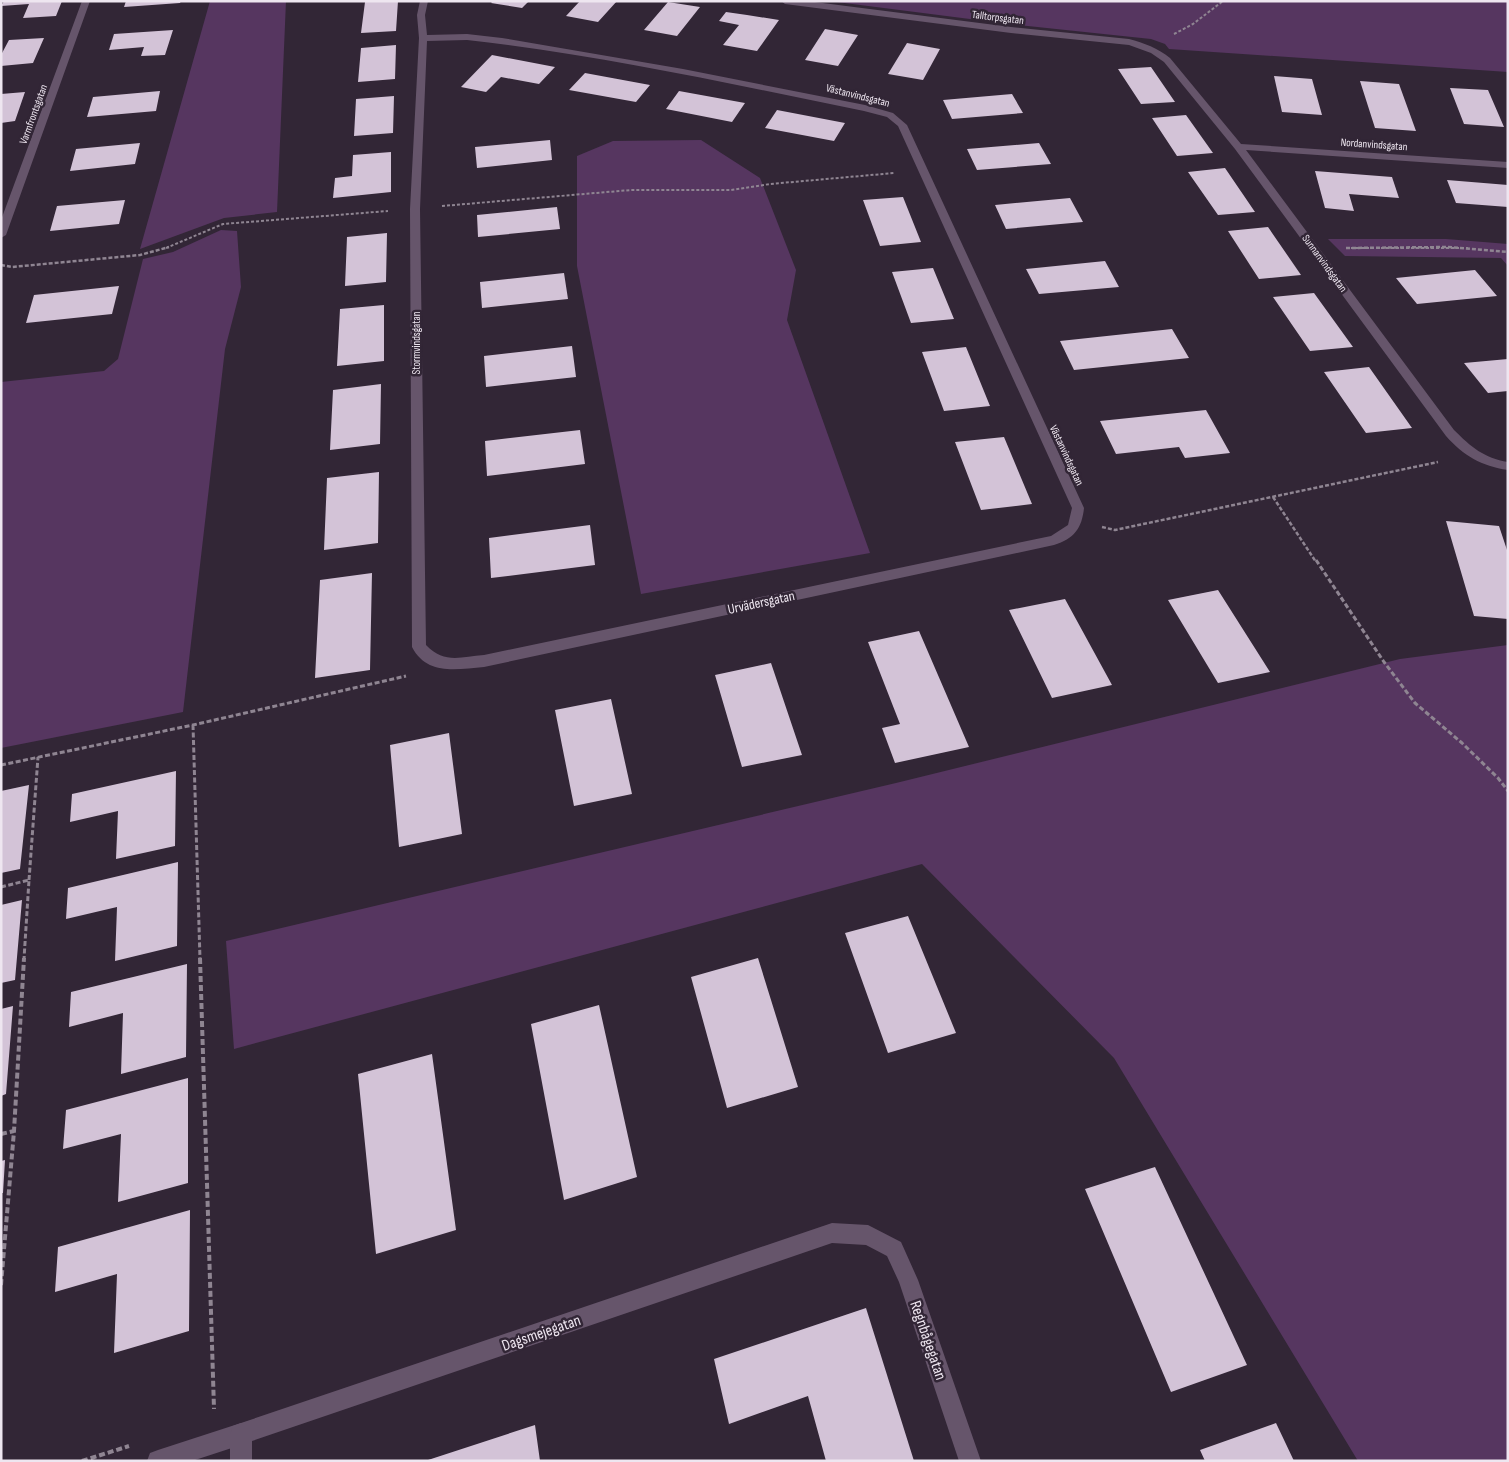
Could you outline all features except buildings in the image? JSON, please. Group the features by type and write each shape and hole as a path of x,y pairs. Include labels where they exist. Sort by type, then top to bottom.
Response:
{"street":[{"name":"Varmfrontsgatan","path":"1,235 86,1"},
{"name":"Stormvindsgatan","path":"424,1 421,15 423,38 415,209 419,647 432,660"},
{"name":"Talltorpsgatan","path":"785,1 879,14 1129,42 1148,47"},
{"name":"Västanvindsgatan","path":"423,38 467,37 502,41 683,72 865,108 890,115 902,125 1078,508 1074,527"},
{"name":"Sunnanvindsgatan","path":"1148,47 1168,60 1238,147 1450,433 1472,456 1496,465 1508,466"},
{"name":"Nordanvindsgatan","path":"1238,147 1508,165"},
{"name":"Urvädersgatan","path":"432,660 451,664 494,658 1054,540 1074,527"},
{"name":"Dagsmejegatan","path":"158,1461 832,1233 868,1235"},
{"name":"Regnbågegatan","path":"868,1235 894,1249 908,1280 970,1461"},
{"path":"241,1434 241,1461"}],"path":[{"path":"1148,47 1193,24 1223,1"},
{"path":"1,266 12,267 140,254 164,249 223,224 631,190 731,190 770,184 922,170"},
{"path":"1316,251 1345,248 1433,247 1488,249 1508,252"},
{"path":"1074,527 1115,530 1449,459 1472,456"},
{"path":"1273,497 1384,662 1415,703 1498,778 1508,791"},
{"path":"1,765 193,725 412,674 432,660"},
{"path":"193,725 214,1419"},
{"path":"1,1286 14,1130 38,757"},
{"path":"1,887 29,880"},
{"path":"1,1134 14,1130"}],"shaded area":[{"path":"210,1 286,1 277,212 224,218 140,249"},
{"path":"829,1 1508,1 1508,72 1169,49 1165,44 1151,39 1009,24"},
{"path":"701,140 760,178 796,270 787,320 870,553 641,594 577,266 577,156 613,141"},
{"path":"221,230 237,231 241,287 225,349 183,712 1,748 1,382 104,371 118,359 143,259 173,252"},
{"path":"1328,239 1446,239 1508,244 1508,266 1501,258 1345,256"},
{"path":"1508,645 1508,1461 1358,1461 1114,1058 922,864 234,1049 226,941 896,783 1400,659"}]}
